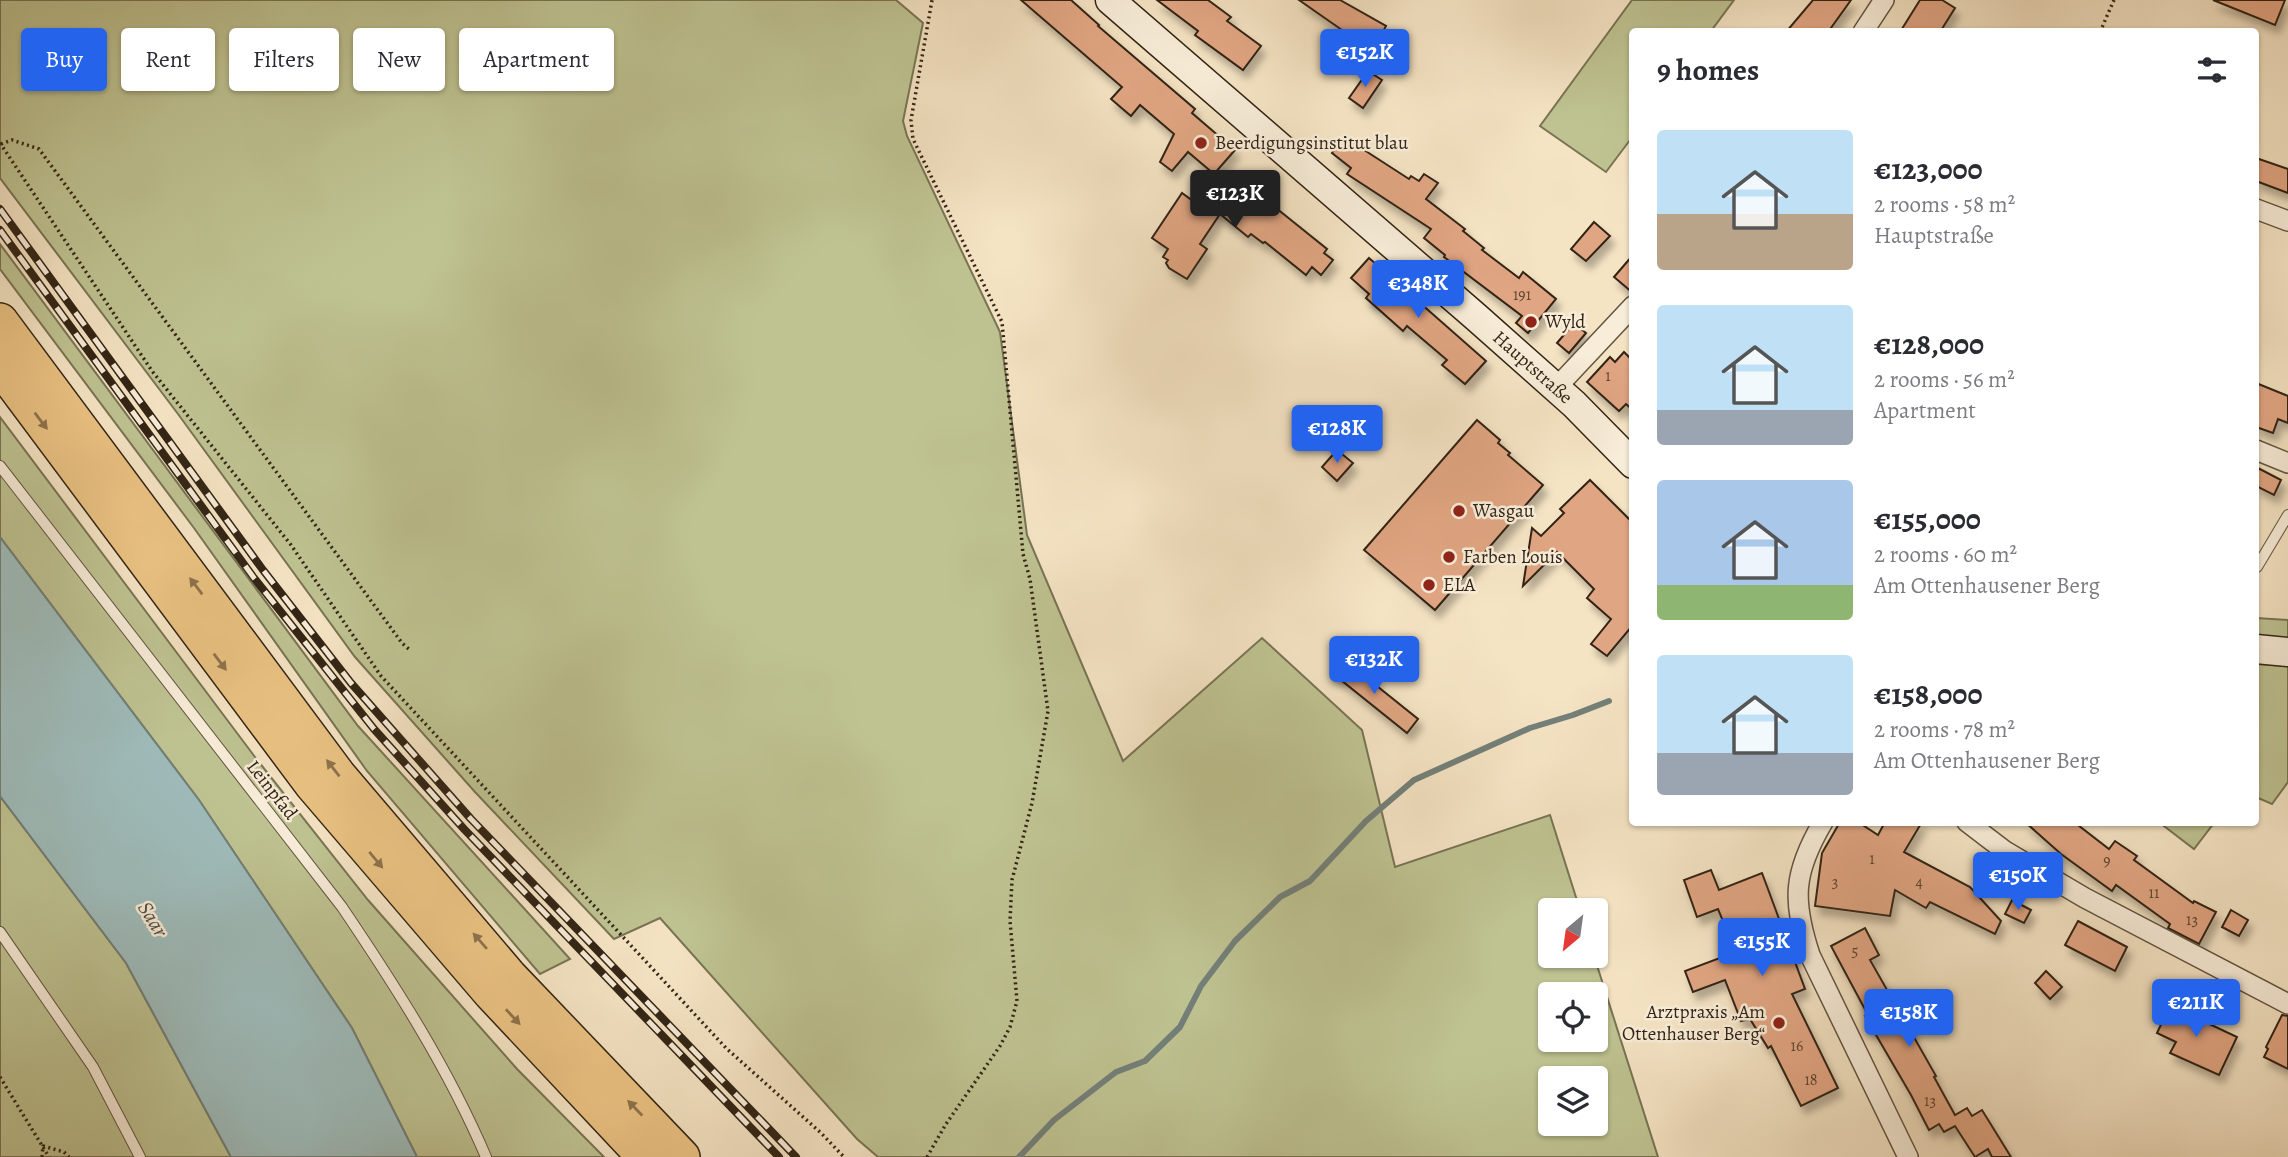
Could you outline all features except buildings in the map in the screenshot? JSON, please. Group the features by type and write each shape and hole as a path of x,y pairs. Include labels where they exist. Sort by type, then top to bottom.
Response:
{"highway":[{"path":"0,321 338,775 510,977 682,1157"},
{"path":"0,366 312,784 491,993 645,1157"},
{"path":"608,1120 638,1157"}],"main road":[{"name":"Hauptstraße","path":"1110,0 1556,388 1629,460"},
{"path":"2259,649 2288,652"}],"street":[{"path":"1866,28 1884,0"},
{"path":"2259,210 2288,221"},
{"path":"1556,388 1629,310"},
{"path":"2259,451 2288,463"},
{"path":"1821,826 1802,867 1797,899 1799,922 1810,955 1908,1157"},
{"path":"1972,826 2004,851 2085,898 2288,1004"}],"lane":[{"name":"Leinpfad","path":"0,466 342,907 387,973 431,1048 469,1118 486,1157"},
{"path":"2259,564 2288,514"},
{"path":"0,932 93,1067 140,1157"}],"path":[{"path":"927,1157 1010,1027 1017,1001 1010,920 1012,880 1024,836 1048,711 1030,579 1023,554 1002,322 913,139 911,120 932,0"},
{"path":"2102,28 2114,0"},
{"path":"411,651 402,643 39,149 12,140 0,144 152,371 291,545 381,676 726,1048 844,1157"},
{"path":"0,1077 49,1157"},
{"path":"42,1157 43,1146"},
{"path":"43,1146 64,1152 69,1157"}],"green space":[{"path":"0,0 896,0 923,23 903,121 907,136 1000,332 1027,535 1123,761 1262,638 1362,730 1395,867 1550,815 1576,898 1538,898 1538,968 1598,968 1602,982 1538,982 1538,1052 1608,1052 1608,1000 1658,1157 878,1157 857,1139 660,918 614,939 475,792 355,657 178,414 0,178"},
{"path":"1632,0 1734,0 1713,28 1629,28 1629,141 1606,172 1540,126"},
{"path":"0,244 358,726 570,959 540,974 367,771 194,528 0,269"},
{"path":"0,417 255,757 368,900 517,1069 604,1157 417,1157 352,1028 199,800 0,537"},
{"path":"2259,618 2288,620 2288,638 2259,636"},
{"path":"2259,664 2288,666 2288,782 2272,804 2259,798"},
{"path":"0,796 126,963 231,1157 0,1157"},
{"path":"2164,826 2212,826 2194,849"}],"water":[{"name":"Saar","path":"0,537 199,800 352,1028 417,1157 231,1157 126,963 0,796"}],"waterway":[{"path":"1019,1157 1054,1120 1116,1072 1145,1061 1180,1027 1201,986 1235,941 1280,897 1310,881 1366,821 1414,780 1530,728 1609,701"}],"railway":[{"path":"0,209 263,570 351,683 471,819 796,1157"},
{"path":"0,230 254,578 374,729 464,829 779,1157"}],"place":[{"name":"Beerdigungsinstitut blau","path":"1201,143"},
{"name":"Wyld","path":"1531,322"},
{"name":"Wasgau","path":"1459,511"},
{"name":"Farben Louis","path":"1449,557"},
{"name":"ELA","path":"1429,585"},
{"name":"Arztpraxis „Am Ottenhauser Berg“","path":"1779,1023"}]}
